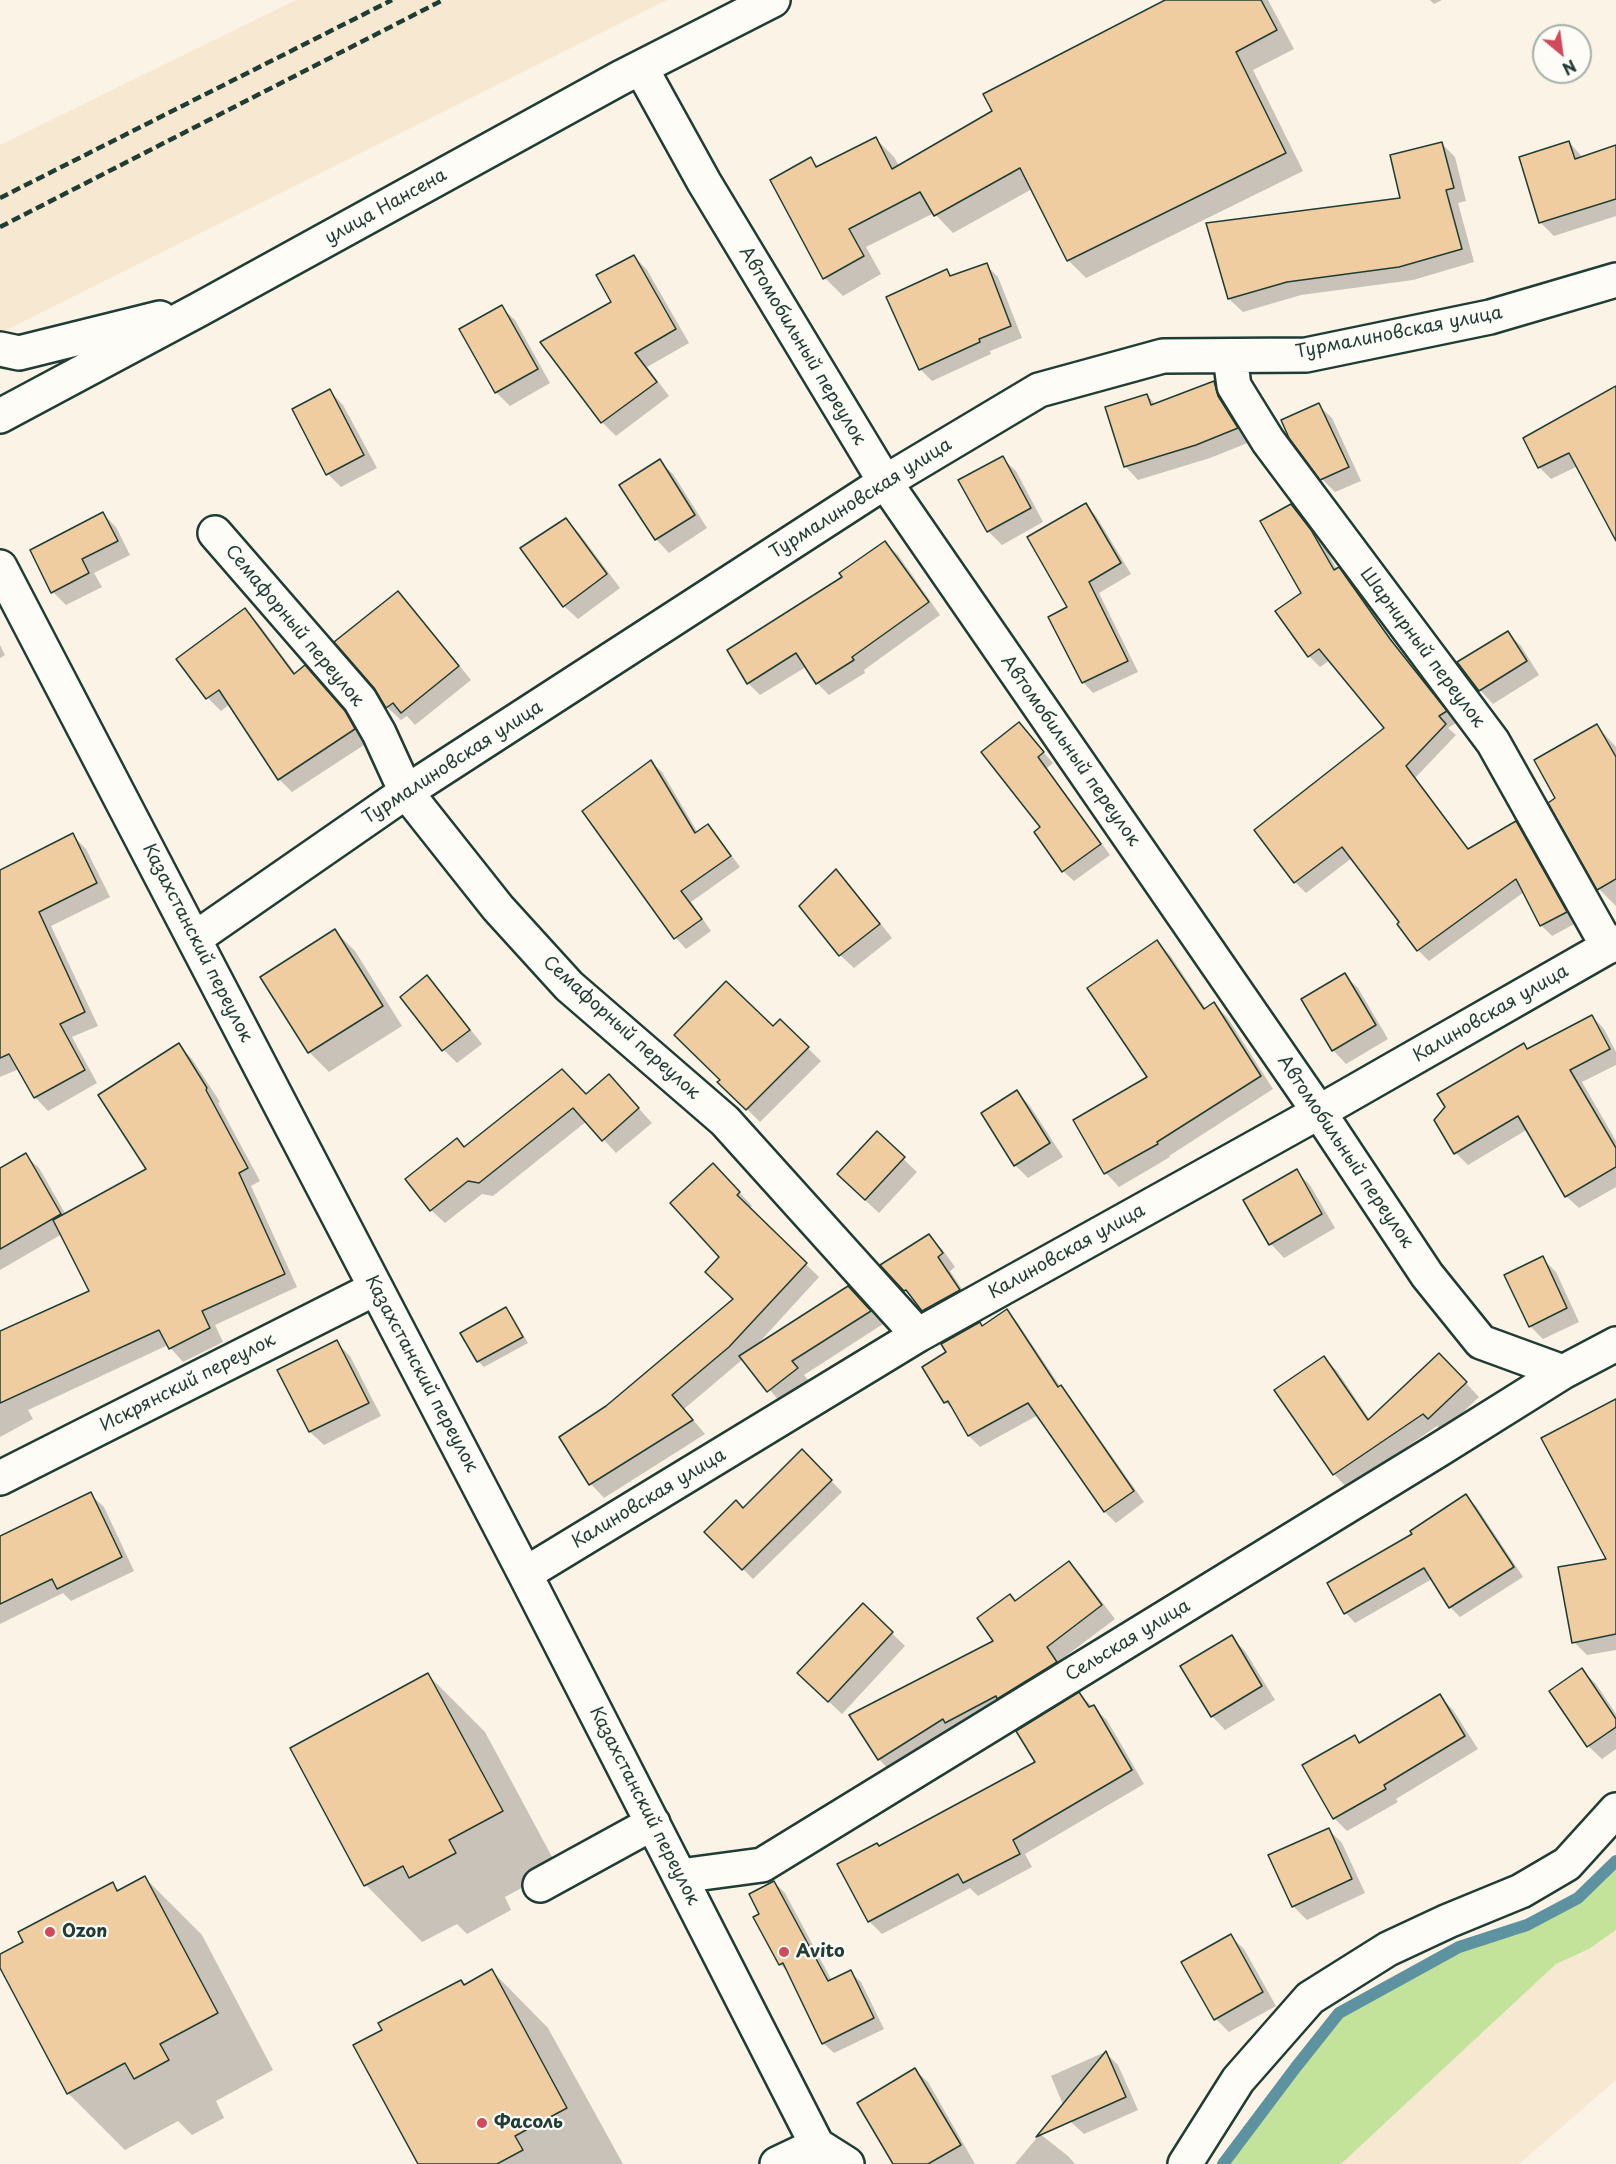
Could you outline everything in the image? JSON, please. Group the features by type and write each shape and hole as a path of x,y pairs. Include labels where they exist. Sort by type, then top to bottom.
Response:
{"street":[{"name":"улица Нансена","path":"0,416 641,68 773,0"},
{"name":"Автомобильный переулок","path":"641,68 704,182 885,482 1319,1112 1426,1275 1480,1342 1563,1372"},
{"name":"Турмалиновская улица","path":"194,939 406,792 885,482 1039,390 1164,356 1306,355 1490,317 1616,280"},
{"path":"0,349 19,353 109,329 200,309"},
{"name":"Шарнирный переулок","path":"1230,357 1234,386 1269,441 1493,742 1612,944"},
{"name":"Семафорный переулок","path":"215,533 360,700 379,733 406,792 498,908 569,986 725,1121 918,1335"},
{"name":"Казахстанский переулок","path":"0,567 525,1574 817,2145"},
{"name":"Калиновская улица","path":"525,1574 918,1335 1319,1112 1612,944"},
{"name":"Искрянский переулок","path":"0,1478 376,1288"},
{"name":"Сельская улица","path":"680,1876 762,1864 1430,1456 1563,1372 1616,1344"},
{"path":"1185,2164 1238,2080 1310,1998 1388,1949 1521,1891 1567,1864 1616,1810"},
{"path":"540,1885 652,1823"},
{"path":"777,2164 817,2145 847,2164"}],"shaded area":[{"path":"296,0 667,0 0,333 0,145"},
{"path":"1616,1930 1616,2080 1519,2164 1341,2164 1556,1964 1589,1949"}],"green space":[{"path":"1616,1862 1616,1930 1589,1949 1556,1964 1341,2164 1228,2164 1344,2009 1445,1951 1517,1935 1572,1907"}],"building":[{"path":"1165,0 1261,0 1277,30 1236,52 1286,153 1067,261 1020,168 934,216 920,192 849,229 864,256 823,279 770,180 811,157 816,167 876,137 892,169 992,111 983,94"},
{"path":"1569,141 1575,159 1616,145 1616,199 1539,223 1519,157"},
{"path":"1442,142 1454,188 1446,190 1462,249 1399,267 1287,282 1228,299 1206,223 1400,198 1390,155"},
{"path":"634,255 676,329 635,353 657,382 601,423 540,342 611,302 596,275"},
{"path":"987,263 1011,326 979,339 980,342 919,370 886,297 947,269 950,276"},
{"path":"502,305 538,369 495,393 459,329"},
{"path":"1214,381 1218,396 1238,428 1196,445 1124,467 1105,407 1147,394 1151,405"},
{"path":"1616,386 1616,541 1569,453 1538,468 1523,438"},
{"path":"330,389 364,455 326,475 292,409"},
{"path":"1319,403 1349,467 1320,480 1289,438 1281,420"},
{"path":"1003,456 1031,508 987,532 958,480"},
{"path":"660,459 695,515 655,540 619,485"},
{"path":"1086,503 1121,563 1089,582 1128,661 1082,683 1048,617 1067,607 1027,537"},
{"path":"1291,504 1311,530 1334,570 1339,567 1390,639 1447,711 1439,716 1446,724 1406,766 1468,849 1516,821 1567,912 1540,926 1516,879 1417,951 1397,924 1399,922 1342,847 1294,883 1254,830 1384,728 1319,649 1308,657 1275,611 1301,593 1260,521"},
{"path":"103,512 118,541 82,559 89,573 51,593 30,550"},
{"path":"566,518 607,574 563,607 520,548"},
{"path":"885,541 929,602 852,657 854,660 816,684 796,653 747,684 727,650 842,577 839,573"},
{"path":"398,591 459,666 401,713 393,703 386,708 374,688 334,642"},
{"path":"245,608 294,674 305,665 345,711 355,729 278,780 219,690 206,699 176,659"},
{"path":"1508,631 1527,661 1479,691 1457,662"},
{"path":"1019,722 1044,752 1038,757 1101,844 1062,872 1034,832 1040,827 981,752"},
{"path":"1597,724 1616,757 1616,879 1597,890 1548,803 1555,798 1534,760"},
{"path":"651,760 695,833 708,824 731,856 681,891 702,919 674,939 582,811"},
{"path":"73,833 97,883 39,912 85,1012 60,1024 85,1070 34,1098 9,1054 0,1058 0,870"},
{"path":"836,869 880,924 839,956 799,906"},
{"path":"335,929 383,1006 308,1053 260,977"},
{"path":"1157,940 1204,1009 1214,1002 1261,1076 1157,1142 1158,1144 1104,1174 1073,1120 1147,1077 1087,988"},
{"path":"1345,973 1376,1025 1332,1051 1301,999"},
{"path":"427,975 470,1030 442,1051 400,997"},
{"path":"726,981 773,1026 780,1019 809,1047 746,1110 717,1082 720,1080 674,1035"},
{"path":"1592,1015 1610,1049 1570,1070 1616,1148 1616,1167 1565,1197 1518,1116 1454,1154 1434,1120 1445,1107 1437,1094 1524,1043 1527,1049"},
{"path":"179,1043 207,1088 206,1090 248,1168 239,1173 285,1274 202,1311 210,1328 169,1349 159,1330 0,1403 0,1331 89,1291 53,1220 146,1169 98,1095"},
{"path":"562,1069 586,1094 609,1074 639,1108 602,1141 573,1108 479,1183 468,1181 430,1211 405,1179 457,1138 464,1147"},
{"path":"1017,1090 1050,1143 1014,1166 981,1113"},
{"path":"877,1131 905,1157 865,1200 837,1174"},
{"path":"26,1153 61,1214 0,1249 0,1168"},
{"path":"713,1163 740,1192 737,1195 807,1263 729,1347 672,1395 693,1420 589,1485 559,1437 606,1406 733,1299 705,1272 719,1257 670,1203"},
{"path":"1297,1169 1322,1214 1269,1245 1243,1200"},
{"path":"929,1234 943,1253 938,1257 960,1290 922,1311 906,1290 904,1291 880,1265"},
{"path":"1543,1256 1567,1308 1529,1327 1504,1275"},
{"path":"848,1286 871,1311 792,1361 798,1368 767,1392 739,1356"},
{"path":"506,1307 523,1337 477,1362 460,1333"},
{"path":"1007,1309 1058,1387 1061,1385 1134,1491 1104,1512 1028,1403 968,1436 948,1401 944,1403 922,1367 946,1352 941,1344 980,1322 982,1326"},
{"path":"337,1340 369,1403 309,1432 277,1370"},
{"path":"1439,1353 1467,1382 1428,1419 1423,1414 1333,1475 1274,1390 1324,1356 1368,1420"},
{"path":"1616,1399 1616,1634 1572,1643 1558,1567 1606,1559 1541,1438"},
{"path":"802,1449 832,1480 742,1570 704,1532 736,1500 743,1508"},
{"path":"91,1492 122,1557 57,1589 52,1579 0,1604 0,1536"},
{"path":"1466,1494 1514,1567 1449,1608 1424,1568 1344,1614 1327,1583 1412,1534 1410,1531"},
{"path":"1069,1561 1102,1605 1047,1647 1057,1662 997,1699 996,1696 945,1723 943,1719 878,1760 849,1715 993,1641 977,1618 1010,1594 1015,1601"},
{"path":"863,1603 893,1632 828,1702 797,1673"},
{"path":"1232,1635 1262,1686 1211,1717 1180,1666"},
{"path":"1582,1668 1616,1719 1616,1727 1587,1747 1549,1691"},
{"path":"428,1673 503,1811 449,1840 456,1853 409,1878 403,1866 364,1886 290,1748"},
{"path":"1079,1692 1089,1707 1094,1705 1132,1770 1013,1840 1020,1854 963,1883 958,1874 868,1922 837,1864 877,1843 879,1846 1035,1762 1016,1731"},
{"path":"1440,1694 1465,1736 1384,1785 1386,1789 1333,1819 1302,1765 1355,1735 1359,1743"},
{"path":"1329,1828 1352,1879 1292,1907 1268,1855"},
{"path":"145,1876 218,2013 160,2044 169,2060 134,2079 125,2063 67,2094 0,1968 0,1954 23,1942 18,1932 113,1882 117,1891"},
{"path":"774,1881 828,1981 851,1970 874,2018 822,2044 783,1963 779,1965 753,1917 759,1914 749,1894"},
{"path":"1231,1934 1263,1992 1214,2020 1181,1962"},
{"path":"492,1969 567,2108 515,2136 523,2150 497,2164 418,2164 353,2045 382,2030 378,2023 461,1980 464,1985"},
{"path":"1106,2051 1126,2097 1036,2137"},
{"path":"915,2068 961,2145 928,2164 893,2164 857,2103"}],"waterway":[{"path":"1223,2164 1339,2013 1459,1947 1527,1925 1578,1898 1616,1861"}],"railway":[{"path":"0,198 392,0"},
{"path":"0,227 443,0"}],"place":[{"name":"Ozon","path":"50,1932"},
{"name":"Avito","path":"784,1952"},
{"name":"Фасоль","path":"482,2123"}]}
